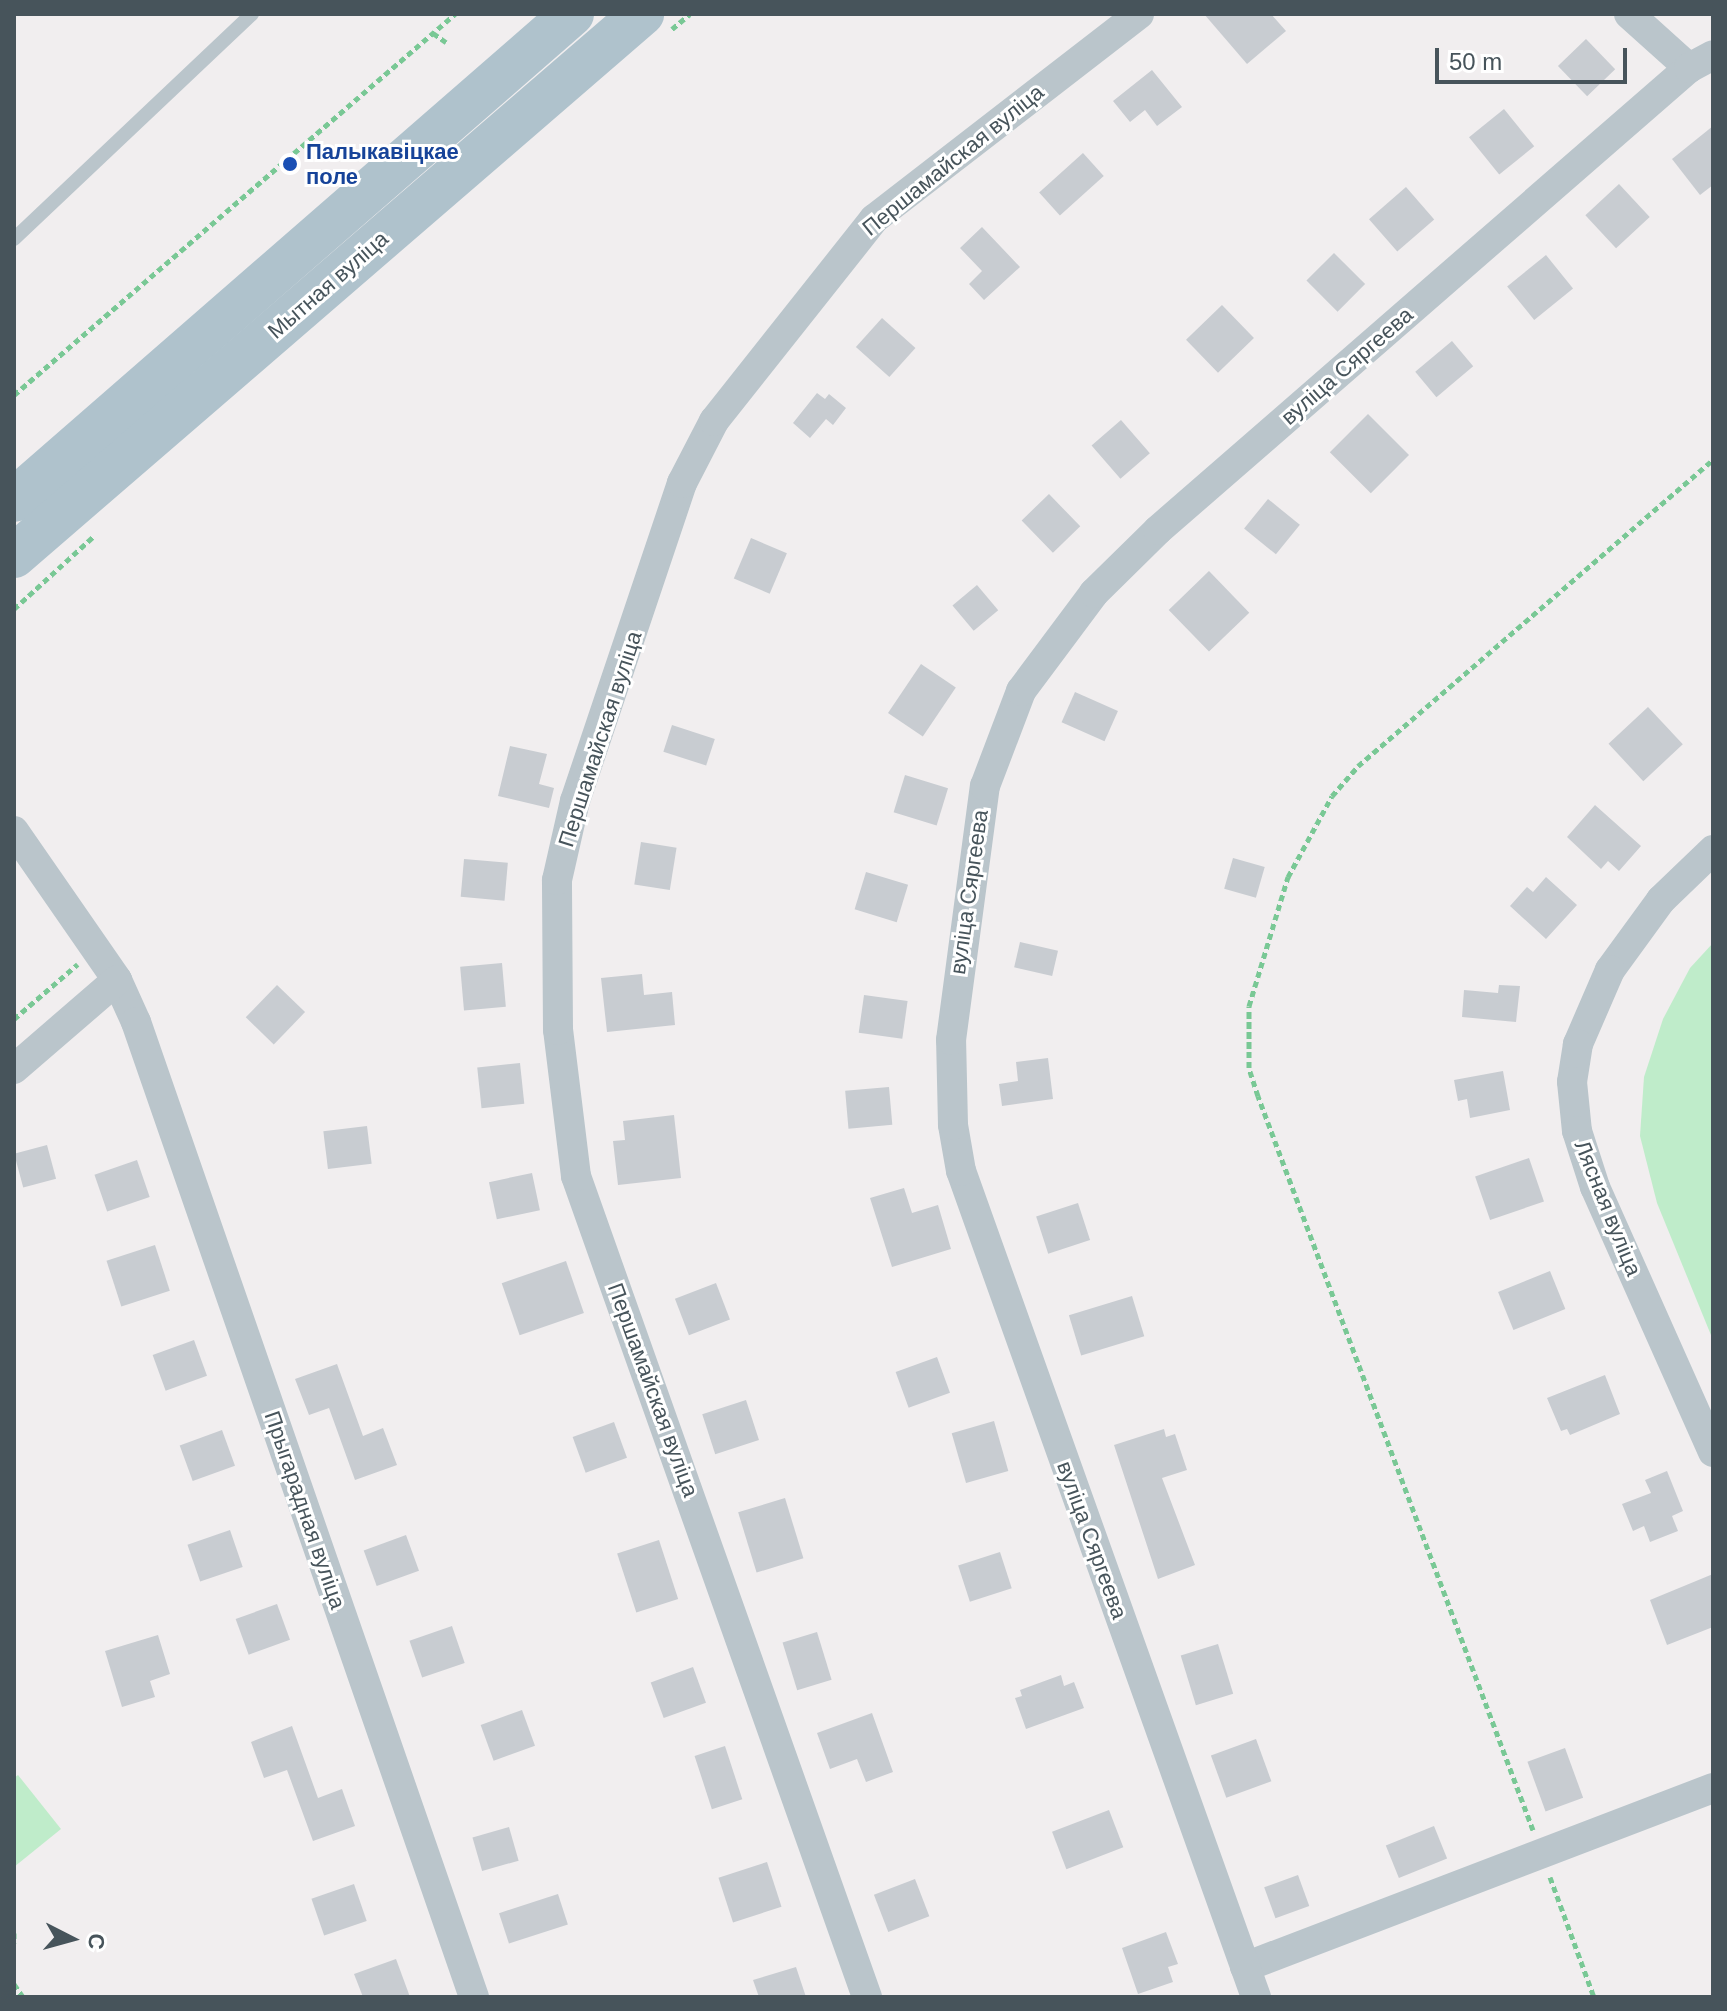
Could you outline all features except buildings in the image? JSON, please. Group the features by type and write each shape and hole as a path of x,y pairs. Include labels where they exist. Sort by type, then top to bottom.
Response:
{"main road":[{"name":"Мытная вуліца","path":"14,500 572,14"},
{"name":"Мытная вуліца","path":"14,556 642,14"}],"street":[{"name":"Першамайская вуліца","path":"867,1997 576,1176 558,1030 557,880 575,801 682,483 714,421 874,219 1139,14"},
{"path":"1629,14 1701,61"},
{"name":"вуліца Сяргеева","path":"1256,1997 961,1171 953,1125 951,1040 985,786 1021,691 1094,593 1158,530 1701,61"},
{"name":"Прыгарадная вуліца","path":"14,831 117,980 136,1022 474,1997"},
{"name":"Лясная вуліца","path":"1713,850 1661,900 1610,970 1578,1044 1572,1082 1577,1131 1595,1187 1713,1452"},
{"path":"14,1069 117,980"},
{"path":"1245,1967 1713,1788"}],"lane":[{"path":"14,239 252,14"}],"path":[{"path":"14,395 455,14"},
{"path":"433,33 446,42"},
{"path":"1594,1997 1258,1096 1249,1068 1249,1006 1288,877 1332,796 1358,766 1713,460"},
{"path":"14,1019 96,948"},
{"path":"14,1933 18,1939 14,1943"},
{"path":"14,1984 23,1997"}],"green space":[{"path":"1713,943 1713,1340 1657,1203 1640,1136 1644,1077 1663,1019 1690,968"},
{"path":"18,1775 61,1829 14,1867 14,1778"}],"place":[{"name":"Палыкавіцкае поле","path":"290,164"}]}
